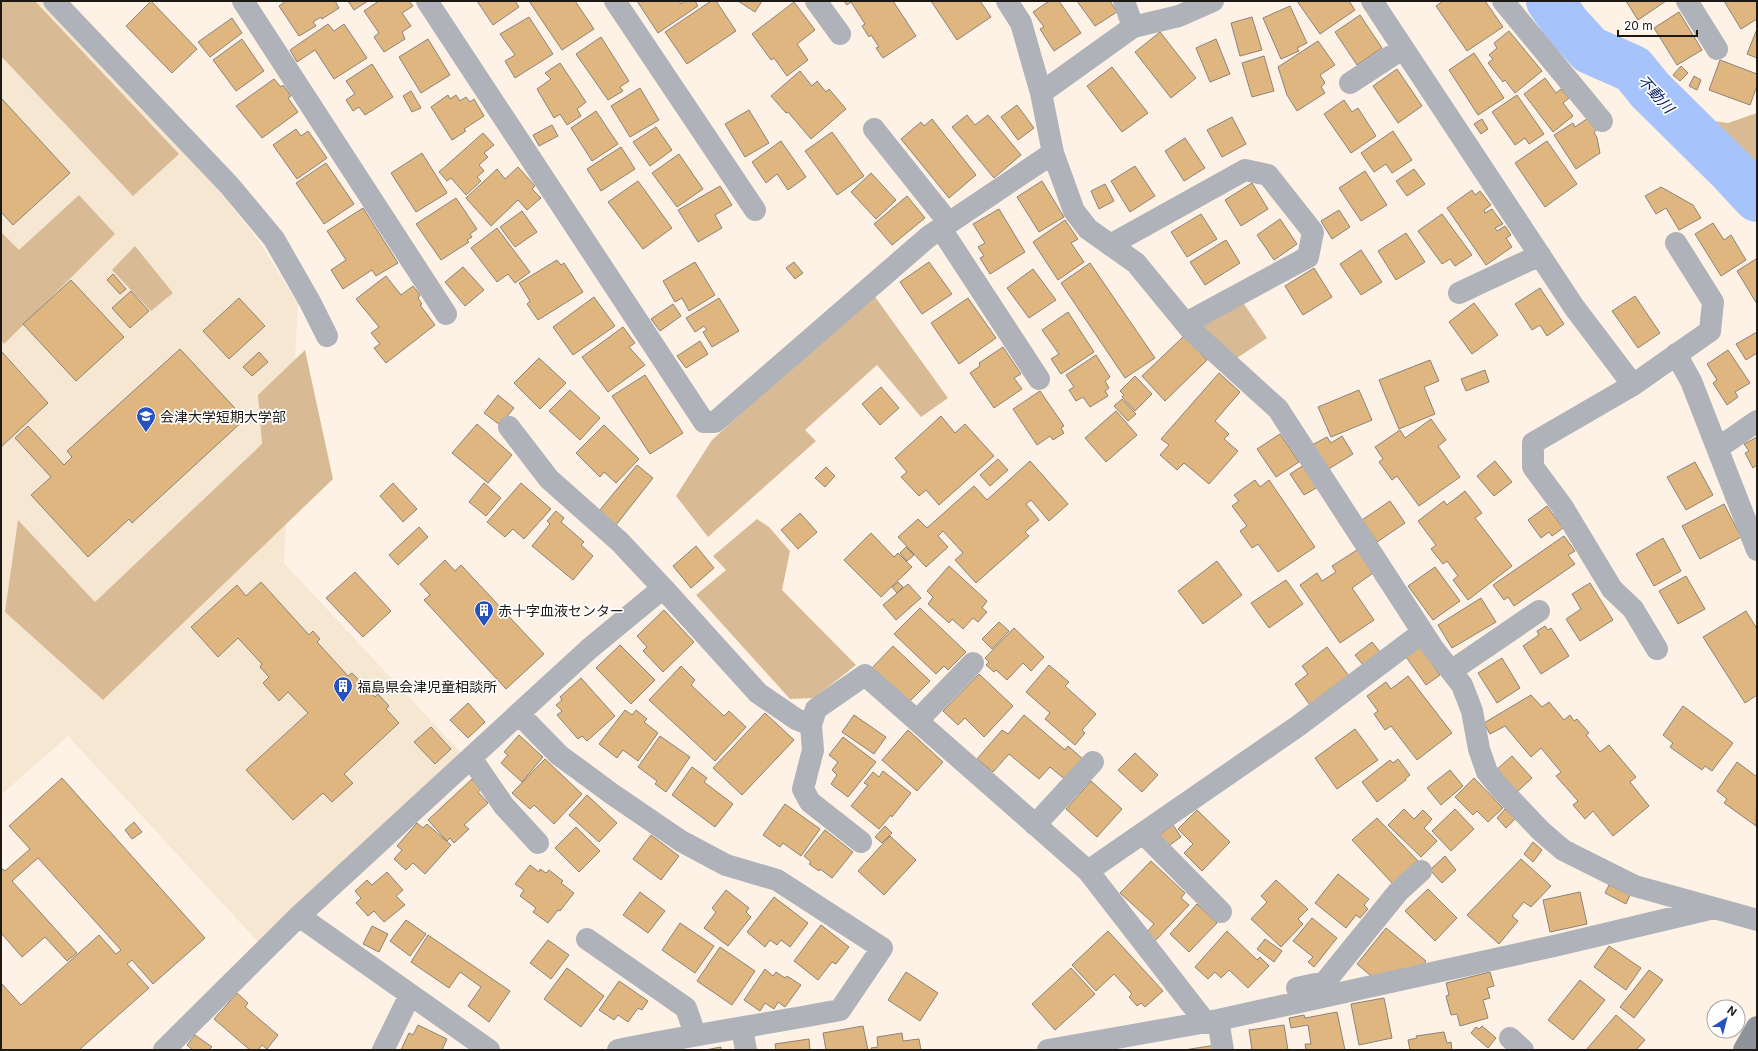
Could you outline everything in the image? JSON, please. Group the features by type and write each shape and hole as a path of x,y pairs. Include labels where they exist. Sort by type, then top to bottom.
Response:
{"street":[{"path":"54,1 224,180 274,239 310,302 327,336"},
{"path":"243,1 446,314"},
{"path":"427,1 704,422 715,422 928,237 1053,153"},
{"path":"615,1 755,210"},
{"path":"816,1 840,34"},
{"path":"1008,1 1021,23 1041,92 1053,153 1074,211 1088,229 1136,263 1186,323 1216,353 1278,408 1423,632 1462,685 1472,711 1479,749 1487,772 1499,787 1541,831 1564,850 1635,886 1757,920"},
{"path":"1124,1 1133,27"},
{"path":"1041,92 1133,27 1179,16 1213,1"},
{"path":"1372,1 1402,49 1574,307 1633,385"},
{"path":"1503,1 1602,120"},
{"path":"1688,1 1717,49"},
{"path":"1350,83 1402,49"},
{"path":"874,129 945,226 1039,379"},
{"path":"1110,245 1245,170 1268,175 1313,232 1308,257 1186,323"},
{"path":"1657,649 1633,609 1612,589 1562,506 1532,467 1532,443 1633,385 1710,331 1713,302 1676,243"},
{"path":"1459,293 1540,255"},
{"path":"1676,354 1692,381 1757,550"},
{"path":"1718,448 1757,420"},
{"path":"508,427 549,480 620,542 758,693 796,720 811,725"},
{"path":"164,1050 299,916 589,649 663,588"},
{"path":"1451,671 1539,611"},
{"path":"1088,871 1298,726 1423,632"},
{"path":"917,721 973,663"},
{"path":"861,842 810,802 803,789 813,750 811,725 816,709 865,675 1088,871 1207,1018 1223,1050"},
{"path":"519,714 559,755 681,841 726,865 777,880 882,948 840,1010 744,1040 695,1034 618,1050"},
{"path":"471,758 504,806 538,843"},
{"path":"1035,825 1093,762"},
{"path":"1143,833 1222,912"},
{"path":"1207,1018 1325,982 1398,892 1421,870"},
{"path":"1048,1050 1554,946 1715,908"},
{"path":"299,916 489,1050"},
{"path":"587,939 686,1008 695,1034"},
{"path":"383,1050 410,995"},
{"path":"1744,1050 1757,1027"}],"shaded area":[{"name":"会津大学短期大学部","path":"1,1 43,1 204,171 260,243 298,304 284,563 464,756 258,942 68,736 1,795"},
{"path":"1,1 35,1 179,154 133,196 1,56"},
{"path":"1757,113 1757,179 1705,125 1713,121 1728,123"},
{"path":"79,195 115,234 4,344 1,340 1,232 19,250"},
{"path":"135,246 173,293 151,311 112,270"},
{"path":"873,294 948,398 921,417 877,365 805,430 816,441 708,537 676,496 712,440"},
{"path":"1244,304 1267,338 1234,360 1200,326"},
{"path":"305,350 333,479 103,700 5,612 18,520 95,602 262,444 258,395"},
{"path":"757,519 769,527 790,551 782,590 856,665 814,698 790,699 696,595 726,570 713,556"}],"building":[{"path":"151,1 197,49 172,73 126,26"},
{"path":"286,1 335,1 339,8 322,19 321,17 313,22 316,26 299,36 279,6"},
{"path":"348,1 368,1 354,10"},
{"path":"379,1 409,1 413,6 402,13 411,26 402,32 405,39 384,52 374,37 379,33 364,11"},
{"path":"477,1 515,1 519,7 493,25"},
{"path":"529,1 575,1 594,29 562,50"},
{"path":"637,1 679,1 681,4 685,1 695,1 698,6 658,33"},
{"path":"711,1 716,1 736,31 687,64 665,32"},
{"path":"738,1 762,1 755,12"},
{"path":"844,1 893,1 916,36 883,58 876,48 879,47 871,35 869,37 862,26 865,24 851,2 847,5"},
{"path":"931,1 980,1 991,17 957,40"},
{"path":"1049,1 1059,1 1081,33 1054,51 1040,29 1044,27 1033,12"},
{"path":"1077,1 1110,1 1117,12 1095,26"},
{"path":"1297,1 1349,1 1355,10 1320,34"},
{"path":"1443,1 1485,1 1503,27 1467,51 1436,6"},
{"path":"1626,1 1666,1 1638,20"},
{"path":"1724,1 1757,1 1757,19 1741,29"},
{"path":"794,2 815,30 797,44 808,60 787,76 774,58 771,60 752,34"},
{"path":"1290,6 1307,43 1297,48 1299,51 1281,59 1263,18"},
{"path":"1679,12 1702,50 1677,65 1654,28"},
{"path":"1360,15 1382,48 1357,65 1335,32"},
{"path":"529,17 553,54 515,78 505,61 515,55 500,34"},
{"path":"1252,17 1262,50 1240,56 1231,23"},
{"path":"232,18 242,33 210,57 198,42"},
{"path":"328,24 334,31 344,24 367,58 334,79 315,50 297,62 290,50"},
{"path":"1757,29 1757,58 1747,54"},
{"path":"1509,31 1542,71 1515,93 1505,80 1503,82 1488,63 1493,59 1489,55 1497,48 1494,43"},
{"path":"1160,32 1196,78 1171,98 1135,52"},
{"path":"601,37 629,81 620,87 623,91 608,100 576,54"},
{"path":"242,39 264,71 236,91 213,60"},
{"path":"428,39 450,75 421,93 399,57"},
{"path":"1216,39 1230,74 1210,82 1196,48"},
{"path":"1318,41 1335,65 1320,75 1325,83 1321,87 1325,93 1297,111 1287,95 1278,67"},
{"path":"1474,53 1504,98 1478,115 1449,70"},
{"path":"1264,56 1274,91 1252,97 1242,63"},
{"path":"1720,60 1757,74 1757,86 1750,105 1709,90"},
{"path":"560,63 586,102 577,109 581,116 567,125 560,114 554,118 537,89 551,79 545,73"},
{"path":"372,64 393,97 365,115 359,107 353,111 346,100 355,94 346,81"},
{"path":"1681,66 1688,73 1680,81 1673,75"},
{"path":"1112,67 1148,113 1122,132 1087,86"},
{"path":"1397,69 1422,106 1398,123 1373,86"},
{"path":"800,71 812,86 817,81 826,92 829,89 846,109 811,139 788,112 786,113 771,96"},
{"path":"1694,76 1701,80 1697,90 1689,86"},
{"path":"1545,78 1556,93 1561,89 1569,98 1563,103 1573,116 1553,132 1524,94"},
{"path":"274,79 281,87 283,85 291,96 288,98 298,112 262,138 236,106"},
{"path":"640,88 659,120 630,137 611,106"},
{"path":"411,91 421,108 412,112 403,96"},
{"path":"448,95 450,99 456,95 460,101 466,97 470,102 474,99 484,116 464,129 466,131 452,140 431,107"},
{"path":"1517,95 1544,134 1529,144 1525,138 1515,145 1492,112"},
{"path":"1,98 70,173 13,225 1,212"},
{"path":"1344,100 1352,112 1358,108 1376,136 1351,153 1324,114"},
{"path":"1017,105 1034,128 1018,140 1001,117"},
{"path":"749,110 769,143 745,157 725,124"},
{"path":"596,111 618,144 592,161 571,128"},
{"path":"967,115 975,125 988,115 1021,155 994,178 952,127"},
{"path":"1591,116 1599,128 1594,132 1597,138 1600,153 1576,169 1554,135 1573,123 1575,127"},
{"path":"1232,117 1246,144 1222,157 1207,130"},
{"path":"932,119 976,175 949,198 901,139 921,122 924,126"},
{"path":"1482,119 1488,129 1481,134 1474,124"},
{"path":"552,125 558,136 539,146 533,135"},
{"path":"656,127 672,150 650,166 633,142"},
{"path":"296,129 301,136 308,131 327,158 297,179 273,145"},
{"path":"1393,131 1412,160 1392,173 1386,164 1374,172 1361,153"},
{"path":"832,132 864,176 837,195 805,151"},
{"path":"483,133 494,145 484,153 488,157 479,165 484,171 477,177 481,181 466,195 451,178 447,181 439,172"},
{"path":"1185,138 1205,168 1184,181 1165,151"},
{"path":"781,141 806,177 788,190 777,174 766,183 752,162"},
{"path":"1547,141 1577,184 1545,207 1515,163"},
{"path":"621,147 635,169 601,191 587,169"},
{"path":"422,153 447,193 416,212 391,173"},
{"path":"679,154 703,189 677,207 652,173"},
{"path":"326,163 354,204 324,224 296,183"},
{"path":"1135,166 1155,196 1130,212 1111,181"},
{"path":"518,167 535,186 532,189 541,198 527,210 518,200 491,226 466,198 497,169 505,179"},
{"path":"1414,169 1425,184 1407,196 1396,181"},
{"path":"1365,171 1387,205 1361,221 1339,188"},
{"path":"871,173 896,200 876,219 851,192"},
{"path":"638,181 672,228 643,249 608,202"},
{"path":"1042,181 1064,217 1039,232 1017,197"},
{"path":"1252,183 1268,209 1241,226 1225,200"},
{"path":"1105,184 1114,201 1099,209 1091,191"},
{"path":"720,186 732,205 715,215 722,228 698,242 678,210"},
{"path":"1661,187 1693,205 1701,218 1679,230 1666,208 1656,214 1645,196"},
{"path":"1472,190 1475,195 1480,191 1491,205 1484,210 1485,213 1492,209 1503,224 1495,228 1497,231 1505,226 1511,235 1506,238 1512,247 1486,265 1447,208"},
{"path":"907,196 925,218 892,245 874,224"},
{"path":"456,198 477,229 470,234 472,237 467,240 469,242 441,260 416,224"},
{"path":"363,208 398,263 376,276 372,270 343,289 331,270 346,260 327,231"},
{"path":"999,209 1025,252 990,274 980,258 984,256 978,247 985,243 973,224"},
{"path":"1339,210 1350,227 1332,239 1321,221"},
{"path":"522,211 537,232 515,247 500,227"},
{"path":"1201,214 1217,239 1187,257 1171,232"},
{"path":"1442,214 1472,255 1455,266 1450,259 1442,264 1418,231"},
{"path":"1280,219 1297,244 1274,260 1257,235"},
{"path":"1065,220 1078,239 1071,243 1084,262 1058,280 1033,242"},
{"path":"1713,223 1724,240 1731,235 1746,260 1721,276 1695,234"},
{"path":"497,228 530,272 515,283 508,274 497,282 471,248"},
{"path":"1406,233 1425,262 1396,280 1378,251"},
{"path":"1226,240 1240,263 1205,285 1190,262"},
{"path":"1361,250 1382,282 1361,295 1340,264"},
{"path":"1756,259 1757,260 1757,304 1737,271"},
{"path":"557,260 561,265 564,263 583,292 538,320 527,304 530,301 519,283"},
{"path":"695,262 715,295 689,311 682,298 675,302 663,281"},
{"path":"794,262 803,273 795,279 786,268"},
{"path":"929,262 952,294 922,314 900,282"},
{"path":"1090,263 1155,358 1125,378 1061,283"},
{"path":"463,267 484,290 465,306 445,282"},
{"path":"1314,268 1332,297 1303,315 1285,286"},
{"path":"1033,269 1056,300 1029,318 1007,288"},
{"path":"113,274 126,289 120,294 107,280"},
{"path":"386,276 401,295 413,286 420,295 418,298 422,304 420,305 435,325 386,363 374,348 380,344 371,333 379,327 356,299"},
{"path":"71,280 124,337 76,381 23,324"},
{"path":"1540,288 1564,324 1547,336 1540,325 1532,330 1515,304"},
{"path":"131,291 149,311 130,328 112,308"},
{"path":"1635,296 1660,333 1638,348 1612,311"},
{"path":"594,297 615,326 573,355 553,327"},
{"path":"239,298 265,326 229,359 203,331"},
{"path":"719,298 739,331 712,347 703,332 707,330 704,326 695,332 686,318"},
{"path":"968,298 996,338 959,364 931,323"},
{"path":"1474,303 1498,335 1472,354 1449,322"},
{"path":"673,304 681,316 660,331 651,319"},
{"path":"1068,312 1094,352 1061,374 1051,359 1059,354 1042,330"},
{"path":"623,327 635,343 629,347 645,365 608,392 582,357"},
{"path":"1757,332 1757,353 1746,360 1736,344"},
{"path":"1184,336 1207,360 1165,401 1142,376"},
{"path":"700,341 708,354 686,368 677,356"},
{"path":"1003,347 1021,374 1014,378 1022,389 994,408 970,373 980,366 979,363"},
{"path":"180,349 245,419 132,523 129,519 88,557 31,495 51,477 15,438 28,426 64,465 72,457 67,451"},
{"path":"1728,350 1750,383 1735,392 1738,397 1727,405 1713,383 1717,380 1707,364"},
{"path":"1,351 48,403 1,447"},
{"path":"259,352 268,362 252,376 243,367"},
{"path":"1096,355 1110,377 1105,381 1109,388 1105,391 1108,396 1090,407 1083,397 1076,401 1069,390 1074,387 1066,375"},
{"path":"539,358 566,383 540,409 514,383"},
{"path":"1430,360 1439,381 1424,387 1435,414 1399,429 1379,380"},
{"path":"1485,370 1489,382 1466,391 1461,379"},
{"path":"1219,373 1240,392 1215,421 1229,434 1224,439 1238,451 1209,484 1184,463 1177,470 1160,455 1169,445 1161,439"},
{"path":"645,375 683,433 650,454 612,396"},
{"path":"1135,376 1152,394 1135,411 1122,397 1124,395 1120,391"},
{"path":"881,387 899,408 880,425 862,404"},
{"path":"570,390 600,418 580,440 549,411"},
{"path":"1359,390 1372,420 1331,437 1318,407"},
{"path":"1040,391 1064,426 1061,428 1064,433 1053,440 1050,436 1037,445 1013,409"},
{"path":"498,395 514,408 500,425 484,413"},
{"path":"1122,399 1136,414 1128,421 1114,406"},
{"path":"1116,411 1137,435 1106,462 1085,438"},
{"path":"941,416 955,433 965,424 994,456 939,505 926,490 919,496 901,477 907,472 895,458"},
{"path":"1431,419 1446,440 1438,446 1460,477 1419,506 1397,476 1392,480 1379,462 1383,459 1375,447 1400,430 1405,438"},
{"path":"477,424 512,455 488,483 452,453"},
{"path":"604,425 639,459 616,483 604,472 600,477 576,453"},
{"path":"1280,434 1299,462 1276,477 1257,449"},
{"path":"1342,436 1353,454 1327,470 1312,445 1327,437 1331,443"},
{"path":"1757,437 1757,465 1753,468 1745,453 1749,451 1744,444"},
{"path":"998,459 1008,470 990,486 980,475"},
{"path":"1030,461 1068,504 1049,521 1031,500 1026,504 1039,520 1025,532 1029,536 976,583 955,560 963,553 943,531 938,536 948,547 926,567 898,537 918,519 927,528 974,486 987,500"},
{"path":"1495,461 1512,482 1494,496 1477,476"},
{"path":"1695,462 1713,495 1686,510 1667,477"},
{"path":"637,465 653,478 616,525 599,511"},
{"path":"1304,465 1318,487 1304,495 1290,474"},
{"path":"826,467 835,476 825,487 815,478"},
{"path":"1255,480 1260,487 1269,480 1315,547 1278,572 1258,544 1252,548 1240,531 1247,526 1232,506 1239,501 1234,495"},
{"path":"393,483 417,509 403,522 380,496"},
{"path":"484,483 501,498 486,516 469,502"},
{"path":"521,483 551,509 524,539 513,529 505,537 487,522"},
{"path":"1465,491 1482,513 1475,518 1512,566 1468,600 1453,580 1458,576 1447,561 1443,564 1431,549 1436,545 1418,521 1444,501 1447,505"},
{"path":"1390,501 1405,523 1377,542 1362,520"},
{"path":"1724,504 1741,537 1700,559 1682,526"},
{"path":"1547,506 1563,528 1552,536 1549,532 1541,538 1528,520"},
{"path":"556,511 564,518 561,522 584,542 581,545 593,556 573,580 532,546 550,524 547,521"},
{"path":"800,513 817,532 798,549 781,530"},
{"path":"419,527 428,537 398,565 389,555"},
{"path":"871,533 894,557 898,553 912,567 881,597 844,560"},
{"path":"1564,536 1575,551 1568,555 1575,564 1514,606 1508,597 1504,600 1493,585"},
{"path":"1663,538 1681,571 1654,586 1636,554"},
{"path":"696,546 714,568 691,588 673,566"},
{"path":"906,547 914,555 907,561 900,553"},
{"path":"1360,548 1376,571 1352,588 1374,620 1340,643 1300,585 1317,573 1322,581 1336,572 1332,566"},
{"name":"赤十字血液センター","path":"445,560 455,571 461,565 544,654 506,689 424,600 430,595 420,584"},
{"path":"1217,561 1242,595 1203,624 1178,591"},
{"path":"949,566 987,601 982,608 987,612 978,622 973,618 963,629 952,619 949,623 928,604 933,597 927,591"},
{"path":"1435,567 1460,601 1433,620 1408,586"},
{"path":"355,572 391,611 363,637 326,598"},
{"path":"1686,576 1705,609 1678,624 1659,591"},
{"path":"1286,580 1303,604 1269,628 1251,603"},
{"name":"福島県会津児童相談所","path":"261,582 309,635 313,631 320,639 317,642 348,676 352,673 375,697 378,694 389,706 386,709 399,723 344,774 353,783 332,802 323,793 293,820 246,770 308,713 288,692 279,701 263,683 269,677 260,667 262,664 238,638 218,657 191,627 237,585 246,596"},
{"path":"898,582 903,587 897,593 892,587"},
{"path":"1590,583 1613,620 1580,641 1566,619 1581,609 1572,594"},
{"path":"908,584 921,598 896,620 883,605"},
{"path":"1481,598 1496,622 1452,648 1438,625"},
{"path":"920,608 966,652 948,670 944,666 936,674 894,634"},
{"path":"664,610 694,642 663,672 643,651 647,647 637,636"},
{"path":"1746,611 1757,629 1757,695 1745,703 1703,637"},
{"path":"999,622 1009,631 992,649 982,639"},
{"path":"1545,626 1548,630 1551,628 1569,656 1541,674 1523,646 1539,635 1537,631"},
{"path":"1014,628 1044,657 1031,671 1023,663 1007,680 996,670 994,672 986,665 989,662 985,658"},
{"path":"1372,642 1380,652 1363,665 1355,655"},
{"path":"1418,644 1440,675 1426,685 1404,654"},
{"path":"620,645 655,680 631,704 596,668"},
{"path":"893,646 930,681 909,702 872,668"},
{"path":"1327,647 1349,676 1310,705 1295,684 1308,674 1302,666"},
{"path":"1502,658 1520,688 1497,703 1478,673"},
{"path":"1049,665 1069,682 1065,686 1096,714 1082,730 1085,733 1075,745 1045,719 1050,713 1026,692"},
{"path":"681,666 695,680 691,685 724,716 729,711 746,727 715,761 649,700"},
{"path":"979,674 1013,706 984,737 965,718 958,725 943,711"},
{"path":"1408,676 1452,733 1417,760 1391,726 1385,730 1374,714 1378,711 1367,696 1386,682 1391,689"},
{"path":"581,678 615,716 587,741 582,736 578,739 557,715 562,711 556,705 562,700 560,697"},
{"path":"1531,695 1542,707 1549,702 1564,720 1570,715 1574,721 1577,719 1589,733 1586,735 1600,752 1609,745 1636,777 1630,782 1649,806 1613,836 1593,811 1585,819 1573,805 1578,801 1556,776 1561,772 1541,748 1531,757 1505,726 1490,734 1484,723"},
{"path":"468,703 485,722 468,738 450,720"},
{"path":"1683,706 1733,743 1712,771 1705,766 1702,770 1670,747 1673,743 1663,735"},
{"path":"625,710 632,715 636,710 647,719 644,722 658,733 638,761 623,750 617,758 599,744"},
{"path":"765,713 794,740 742,795 713,768"},
{"path":"854,715 886,737 874,754 842,732"},
{"path":"1024,715 1065,750 1068,746 1084,760 1067,781 1050,767 1039,779 1009,754 993,772 977,759 1002,730 1008,734"},
{"path":"431,727 451,749 435,764 414,742"},
{"path":"1355,729 1378,760 1337,789 1315,758"},
{"path":"908,730 943,762 917,791 882,760"},
{"path":"519,735 543,757 522,782 501,763 508,755 504,752"},
{"path":"660,736 690,757 666,792 655,784 657,781 638,767"},
{"path":"843,737 876,762 848,797 831,784 837,775 832,770 838,762 829,755"},
{"path":"1135,753 1158,775 1142,792 1118,770"},
{"path":"1512,756 1532,778 1515,794 1495,771"},
{"path":"545,759 582,794 554,824 534,805 530,809 512,793"},
{"path":"1398,759 1410,775 1405,779 1406,780 1377,802 1362,782 1390,760 1393,763"},
{"path":"1737,762 1757,777 1756,826 1724,803 1727,799 1717,791"},
{"path":"692,767 707,778 704,782 733,804 715,827 672,795"},
{"path":"1450,770 1463,786 1441,805 1427,788"},
{"path":"883,771 911,793 892,817 891,815 879,829 851,806 868,785 864,783 873,772 879,777"},
{"path":"62,778 205,938 153,984 132,960 127,964 149,988 79,1050 1,1050 1,983 21,1005 99,935 116,954 121,950 38,858 12,881 77,953 67,961 45,937 22,957 1,933 1,868 5,871 30,849 9,826"},
{"path":"1474,778 1503,808 1488,822 1477,811 1473,815 1455,797"},
{"path":"472,779 481,789 478,792 488,803 464,825 469,829 454,843 450,838 447,841 428,820"},
{"path":"1091,781 1122,809 1097,837 1066,809"},
{"path":"587,795 617,823 599,842 569,815"},
{"path":"785,804 820,829 801,856 783,843 780,847 763,835"},
{"path":"1404,809 1414,819 1423,810 1432,819 1424,828 1437,841 1421,857 1388,825"},
{"path":"1455,809 1474,829 1451,851 1432,831"},
{"path":"1505,809 1515,819 1506,828 1497,818"},
{"path":"1197,810 1230,842 1202,871 1184,853 1193,844 1178,829"},
{"path":"1377,818 1418,861 1393,884 1352,840"},
{"path":"134,822 142,832 132,839 125,830"},
{"path":"417,823 423,828 427,824 451,845 425,874 413,863 406,870 394,859 402,850 397,846"},
{"path":"1173,825 1181,837 1167,847 1158,836"},
{"path":"885,826 892,833 882,843 875,837"},
{"path":"576,827 600,851 579,872 555,848"},
{"path":"825,830 853,852 832,878 820,869 819,871 809,864 811,862 804,856"},
{"path":"651,835 679,856 661,880 633,859"},
{"path":"890,836 916,860 884,895 858,871"},
{"path":"1533,842 1542,850 1533,862 1524,854"},
{"path":"1445,856 1456,870 1442,883 1430,870"},
{"path":"1521,859 1551,886 1531,907 1524,902 1512,916 1518,921 1499,944 1467,915"},
{"path":"1151,861 1185,893 1181,898 1189,905 1154,942 1146,933 1154,924 1120,893"},
{"path":"530,865 539,872 540,869 546,873 549,870 563,881 561,883 574,893 560,911 558,910 548,923 533,912 536,908 520,896 524,890 515,884"},
{"path":"387,872 403,890 396,896 405,905 384,922 374,911 368,916 356,903 361,898 355,891 367,880 372,885"},
{"path":"1338,874 1369,899 1364,905 1368,909 1360,918 1356,915 1346,928 1315,903"},
{"path":"1276,880 1308,909 1298,919 1303,924 1281,947 1251,919 1267,902 1261,896"},
{"path":"1609,885 1630,895 1626,904 1605,893"},
{"path":"1428,889 1457,918 1435,941 1405,911"},
{"path":"726,890 749,908 746,912 751,917 728,946 704,928 716,912 712,908"},
{"path":"640,892 665,911 648,933 623,915"},
{"path":"1580,892 1587,924 1550,932 1543,900"},
{"path":"774,897 808,923 790,947 781,940 777,945 770,940 765,947 747,932"},
{"path":"1197,904 1217,923 1189,952 1170,934"},
{"path":"1312,918 1337,938 1314,967 1308,962 1313,957 1293,941"},
{"path":"406,920 426,934 410,956 390,941"},
{"path":"680,923 714,946 695,973 662,950"},
{"path":"821,925 849,947 836,964 832,962 818,980 794,961"},
{"path":"372,926 388,934 379,952 363,944"},
{"path":"1386,928 1426,961 1421,968 1377,981 1357,964"},
{"path":"1108,931 1163,991 1145,1007 1141,1003 1137,1006 1129,997 1132,994 1114,974 1096,991 1072,965"},
{"path":"1227,931 1257,960 1260,957 1269,966 1248,988 1229,970 1221,978 1215,972 1208,979 1195,967"},
{"path":"428,935 510,991 489,1022 468,1006 481,987 460,972 449,988 411,962"},
{"path":"1265,939 1282,951 1274,962 1257,949"},
{"path":"548,940 569,955 551,979 530,963"},
{"path":"1609,946 1641,968 1626,990 1594,967"},
{"path":"720,947 755,971 732,1005 697,981"},
{"path":"567,968 604,996 581,1027 544,999"},
{"path":"1071,968 1095,994 1055,1030 1032,1004"},
{"path":"765,969 773,976 776,972 785,978 787,976 801,985 785,1007 778,1002 774,1009 765,1003 760,1011 744,1000"},
{"path":"1649,970 1663,980 1634,1018 1620,1007"},
{"path":"906,972 938,993 920,1021 888,1000"},
{"path":"1490,972 1494,986 1487,988 1490,998 1483,1000 1488,1018 1460,1026 1457,1014 1451,1015 1446,996 1449,995 1446,983"},
{"path":"1580,980 1605,1000 1573,1040 1548,1020"},
{"path":"619,981 648,1001 642,1010 638,1008 628,1022 618,1015 614,1020 599,1010"},
{"path":"237,993 248,1003 245,1007 278,1035 267,1049 262,1045 258,1050 250,1050 214,1019"},
{"path":"1384,998 1392,1038 1359,1045 1351,1004"},
{"path":"1337,1012 1345,1050 1306,1050 1305,1044 1311,1044 1308,1025 1291,1028 1289,1018 1304,1015 1305,1018"},
{"path":"1616,1015 1645,1040 1636,1050 1586,1050"},
{"path":"418,1025 447,1039 442,1050 401,1050 409,1033 413,1035"},
{"path":"1284,1025 1288,1050 1252,1050 1249,1030"},
{"path":"863,1026 868,1050 826,1050 823,1033"},
{"path":"1482,1026 1496,1038 1488,1048 1471,1033 1476,1027 1479,1029"},
{"path":"1444,1032 1447,1043 1451,1042 1452,1050 1410,1050 1408,1040 1417,1038 1416,1036"},
{"path":"902,1033 903,1041 919,1039 921,1050 872,1050 871,1048 878,1047 877,1037"},
{"path":"195,1035 212,1047 209,1050 193,1050 187,1045"},
{"path":"809,1039 810,1050 776,1050 775,1044"},
{"path":"1216,1045 1217,1050 1184,1050"},
{"path":"721,1047 721,1050 705,1050"}],"waterway":[{"name":"不動川","path":"1550,1 1567,25 1590,50 1633,69 1650,90 1731,170 1757,198"}],"place":[{"name":"会津大学短期大学部","path":"146,433"},
{"name":"赤十字血液センター","path":"484,627"},
{"name":"福島県会津児童相談所","path":"343,703"}]}
